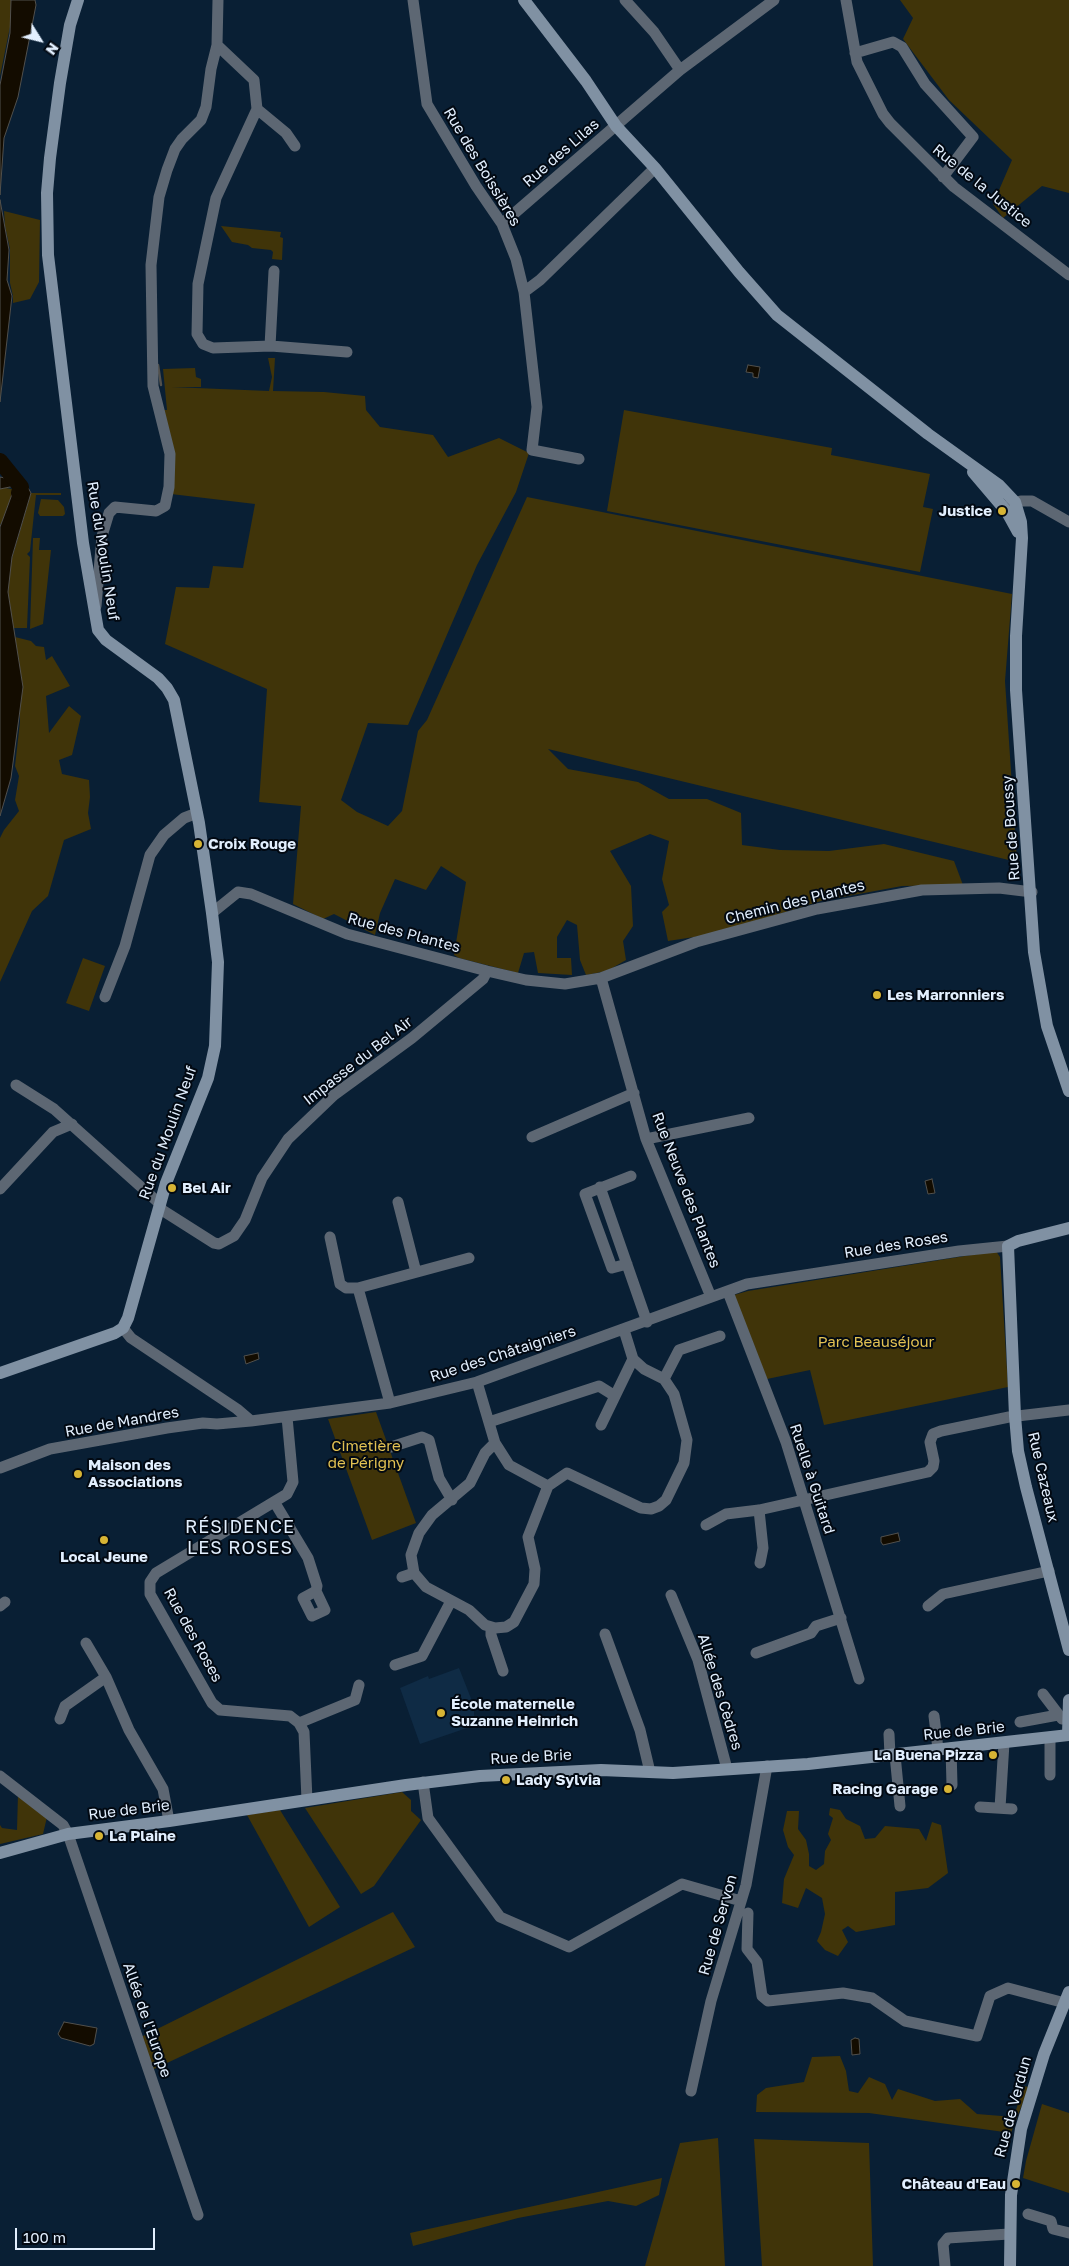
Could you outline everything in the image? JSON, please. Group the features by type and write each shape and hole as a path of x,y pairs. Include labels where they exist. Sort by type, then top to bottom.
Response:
{"street":[{"name":"Rue du Moulin Neuf","path":"78,0 67,44 50,158 48,255 83,543 98,630 106,640 158,678 174,700 197,813 218,962 214,1046 208,1078 159,1202 128,1318 123,1328"},
{"path":"95,620 102,536 109,513 115,507 156,511 165,506 169,487 170,454 153,386 151,265 159,197 175,149 201,120 206,107 211,68 217,45 218,0"},
{"name":"Rue des Boissières","path":"413,0 427,104 476,186 502,224 516,259 524,292 537,407 532,450 580,459"},
{"name":"Rue de Boussy","path":"524,0 586,81 616,126 655,168 739,272 777,315 962,459 1009,505 1017,530 1020,558 1016,672 1032,892 1034,952 1047,1026 1069,1091"},
{"path":"625,0 654,32 680,70"},
{"name":"Rue des Lilas","path":"502,224 680,70 774,0"},
{"name":"Rue de la Justice","path":"846,0 857,62 883,114 943,177 975,204 1069,275"},
{"path":"855,53 893,42 902,47 924,84 973,137 943,177"},
{"path":"217,45 254,80 258,109 216,198 198,284 197,334 203,344 213,348 270,346 347,352"},
{"path":"258,109 286,133 295,146"},
{"path":"524,292 540,280 655,168"},
{"path":"270,346 274,271"},
{"path":"1009,505 1026,500 1036,502 1069,522"},
{"path":"105,997 125,946 150,856 164,835 184,818 197,813"},
{"name":"Chemin des Plantes","path":"601,978 696,942 817,909 922,890 999,888 1032,892"},
{"name":"Rue des Plantes","path":"212,913 238,892 251,894 347,934 487,971 526,980 564,984 601,978"},
{"name":"Impasse du Bel Air","path":"159,1202 162,1210 214,1243 219,1244 234,1236 245,1220 262,1178 288,1139 334,1095 412,1038 483,979 487,971"},
{"name":"Rue Neuve des Plantes","path":"601,978 646,1139 711,1297"},
{"path":"16,1085 54,1108 159,1202"},
{"path":"532,1136 634,1093"},
{"path":"646,1139 749,1118"},
{"path":"0,1189 53,1132 72,1124"},
{"path":"631,1176 600,1187 646,1322"},
{"path":"398,1202 416,1272"},
{"name":"Rue des Roses","path":"728,1292 747,1284 967,1250 1008,1246 1018,1241 1069,1228"},
{"path":"330,1237 340,1284 346,1288 358,1288 469,1258"},
{"name":"Rue Cazeaux","path":"1008,1246 1018,1451 1069,1650"},
{"path":"358,1288 390,1403"},
{"name":"Rue des Châtaigniers","path":"252,1421 390,1403 476,1382 728,1292"},
{"name":"Ruelle à Guitard","path":"728,1292 786,1442 859,1679"},
{"path":"0,1373 115,1333 123,1328 131,1338 252,1421"},
{"path":"495,1443 485,1453 470,1483 432,1515 419,1534 411,1555 414,1573 426,1587 469,1610 485,1625 506,1627 514,1622 534,1584 535,1570 528,1537 548,1486 567,1472 641,1508 651,1509 659,1506 666,1500 684,1463 687,1440 674,1394 664,1379 644,1369 633,1359 624,1330"},
{"path":"664,1379 679,1350 720,1336"},
{"path":"601,1425 633,1359"},
{"path":"476,1382 495,1443 508,1465 548,1486"},
{"path":"489,1422 599,1386 615,1396"},
{"path":"706,1525 726,1514 759,1510 928,1472 933,1468 934,1461 930,1442 933,1434 1015,1416 1069,1410"},
{"name":"Rue des Roses","path":"287,1417 293,1482 287,1494 275,1503 156,1573 150,1582 150,1594 204,1690 212,1703 220,1710 290,1716 299,1723"},
{"name":"Rue de Mandres","path":"0,1468 50,1450 109,1438 203,1423 217,1424 252,1421"},
{"path":"391,1447 422,1437 429,1440 439,1478 452,1500"},
{"path":"275,1503 308,1558 317,1586 316,1592"},
{"path":"759,1510 763,1548 760,1563"},
{"path":"928,1606 943,1594 1049,1571"},
{"path":"402,1577 414,1573"},
{"name":"Allée des Cèdres","path":"671,1595 698,1660 727,1769"},
{"path":"395,1665 422,1656 451,1600"},
{"path":"756,1653 811,1633 816,1626 841,1618"},
{"path":"491,1627 491,1635 503,1671"},
{"path":"605,1634 640,1730 650,1772"},
{"path":"86,1643 106,1677 129,1730 163,1789 169,1822"},
{"path":"60,1719 65,1706 106,1677"},
{"path":"307,1800 304,1732 299,1723 355,1700 359,1685"},
{"path":"1043,1694 1063,1718 1069,1735"},
{"path":"1063,1718 1069,1700"},
{"path":"934,1716 944,1748 952,1785"},
{"path":"1020,1722 1063,1718"},
{"path":"889,1734 900,1806"},
{"name":"Rue de Brie","path":"0,1853 68,1834 169,1822 424,1782 541,1772 650,1772 808,1764 1069,1735"},
{"path":"1050,1737 1050,1775"},
{"path":"1000,1808 1004,1743"},
{"name":"Rue de Servon","path":"691,2091 711,2001 746,1885 767,1766"},
{"path":"0,1776 63,1825 68,1834"},
{"path":"424,1782 428,1818 500,1917 568,1947 682,1884 741,1900"},
{"path":"980,1807 1012,1809"},
{"name":"Allée de l'Europe","path":"68,1834 198,2215"},
{"path":"748,1913 747,1950 757,1962 762,1996 768,2001 843,1994 872,1998 905,2020 977,2036 990,1996 1008,1988 1067,1997"},
{"name":"Rue de Verdun","path":"1010,2266 1009,2234 1013,2173 1021,2129 1044,2054 1067,1997"},
{"path":"1028,2214 1051,2221 1054,2229 1069,2233"},
{"path":"945,2266 943,2244 948,2238 1009,2234"}],"shaded area":[{"path":"11,0 35,0 36,5 18,97 4,138 0,195 0,85 10,33"},
{"path":"0,200 9,250 7,280 12,296 0,402"},
{"path":"748,365 760,367 758,378 753,377 753,373 746,372"},
{"path":"14,473 26,484 31,493 12,557 8,592 23,687 11,778 0,816 0,527 15,486 0,489 0,477 5,478"},
{"path":"932,1179 935,1193 928,1194 925,1181"},
{"path":"258,1353 259,1359 246,1364 244,1356"},
{"path":"898,1533 900,1541 883,1545 881,1542 881,1537"},
{"name":"École maternelle Suzanne Heinrich","path":"459,1668 474,1706 474,1720 469,1723 470,1727 420,1744 400,1688 428,1676 429,1679"},
{"path":"64,2022 97,2028 94,2044 90,2046 61,2038 58,2034"},
{"path":"859,2039 860,2054 852,2055 851,2040"}],"green space":[{"path":"0,0 13,0 11,22 0,76"},
{"path":"900,0 1069,0 1069,193 1042,186 1003,218 993,204 1012,160 949,100 903,39 913,18"},
{"path":"4,211 40,220 39,282 30,299 13,303 10,283 10,249"},
{"path":"221,226 281,232 280,237 283,238 282,260 272,259 273,252 271,250 252,248 248,245 232,242"},
{"path":"268,358 275,358 273,391 324,392 365,396 366,410 380,427 433,435 448,457 499,438 529,453 516,492 477,565 408,725 368,723 341,800 357,812 388,826 402,811 418,731 427,720 527,497 1012,594 1005,681 1017,862 548,749 568,769 638,782 669,799 707,799 741,813 742,845 780,850 829,851 884,844 954,861 963,885 902,886 821,901 714,934 668,941 662,912 669,905 662,879 669,841 650,834 610,851 631,886 633,926 623,941 626,960 607,971 586,975 580,960 577,925 567,920 557,937 557,958 571,958 572,975 538,973 534,952 524,953 518,973 459,958 454,955 466,882 441,866 426,890 395,879 380,913 375,935 334,914 323,919 293,904 301,806 259,802 267,689 165,644 176,587 209,588 213,566 243,568 255,504 171,494 162,410 167,410 163,369 195,368 196,377 201,379 201,387 172,387 269,391 272,377"},
{"path":"624,410 832,448 831,455 930,474 923,507 933,509 920,572 607,511"},
{"path":"0,487 17,490 9,510 0,525"},
{"path":"31,493 61,493 61,495 36,495 30,551 27,554 30,557 27,628 12,628 8,592 10,565"},
{"path":"41,499 58,500 64,507 65,514 63,516 40,516 38,513"},
{"path":"33,538 40,538 39,550 51,550 43,624 30,629"},
{"path":"15,637 31,641 36,646 44,647 46,660 52,656 70,686 46,696 49,733 69,706 81,716 72,755 59,760 62,774 89,780 90,797 88,813 91,829 64,840 48,896 32,911 0,982 0,838 19,811 15,800 19,776 15,766 20,722 20,670"},
{"path":"83,958 105,966 89,1011 66,1003"},
{"name":"Parc Beauséjour","path":"996,1251 1000,1257 1008,1387 824,1425 810,1370 767,1379 734,1295 748,1291"},
{"name":"Cimetière de Périgny","path":"376,1412 416,1523 372,1540 328,1419"},
{"path":"402,1792 411,1800 411,1811 421,1820 374,1886 361,1894 305,1808"},
{"path":"18,1794 47,1817 43,1834 0,1844 0,1825 2,1828 17,1830"},
{"path":"830,1808 840,1810 846,1819 860,1826 865,1839 875,1838 885,1826 919,1829 926,1841 932,1822 941,1825 948,1873 928,1888 895,1892 895,1925 856,1932 848,1926 842,1930 848,1942 838,1956 825,1950 817,1941 825,1914 822,1898 806,1888 798,1908 782,1903 784,1879 794,1855 788,1847 783,1830 787,1811 799,1811 798,1829 806,1840 809,1866 816,1870 824,1864 825,1851 831,1840 828,1834 833,1818 829,1815"},
{"path":"280,1810 340,1907 309,1927 247,1815"},
{"path":"393,1912 415,1947 152,2070 141,2037"},
{"path":"840,2056 846,2071 849,2091 858,2093 869,2077 885,2084 892,2100 898,2089 935,2101 960,2099 977,2114 1014,2117 1023,2086 1029,2087 1011,2133 869,2113 756,2112 757,2095 766,2088 804,2082 812,2057"},
{"path":"1042,2104 1069,2113 1069,2193 1023,2178"},
{"path":"718,2138 725,2266 645,2266 680,2143"},
{"path":"754,2139 869,2143 873,2266 762,2266"},
{"path":"662,2178 659,2195 636,2206 608,2201 518,2218 413,2246 410,2233"}],"waterway":[{"path":"158,365 161,385"},
{"path":"0,461 21,487 19,493"}],"place":[{"name":"Justice","path":"1002,511"},
{"name":"Croix Rouge","path":"198,844"},
{"name":"Les Marronniers","path":"877,995"},
{"name":"Bel Air","path":"172,1188"},
{"name":"Maison des Associations","path":"78,1474"},
{"name":"Local Jeune","path":"104,1540"},
{"name":"École maternelle Suzanne Heinrich","path":"441,1713"},
{"name":"La Buena Pizza","path":"993,1755"},
{"name":"Lady Sylvia","path":"506,1780"},
{"name":"Racing Garage","path":"948,1789"},
{"name":"La Plaine","path":"99,1836"},
{"name":"Château d'Eau","path":"1016,2184"}],"district":[{"name":"RÉSIDENCE LES ROSES","path":"240,1537"}]}
